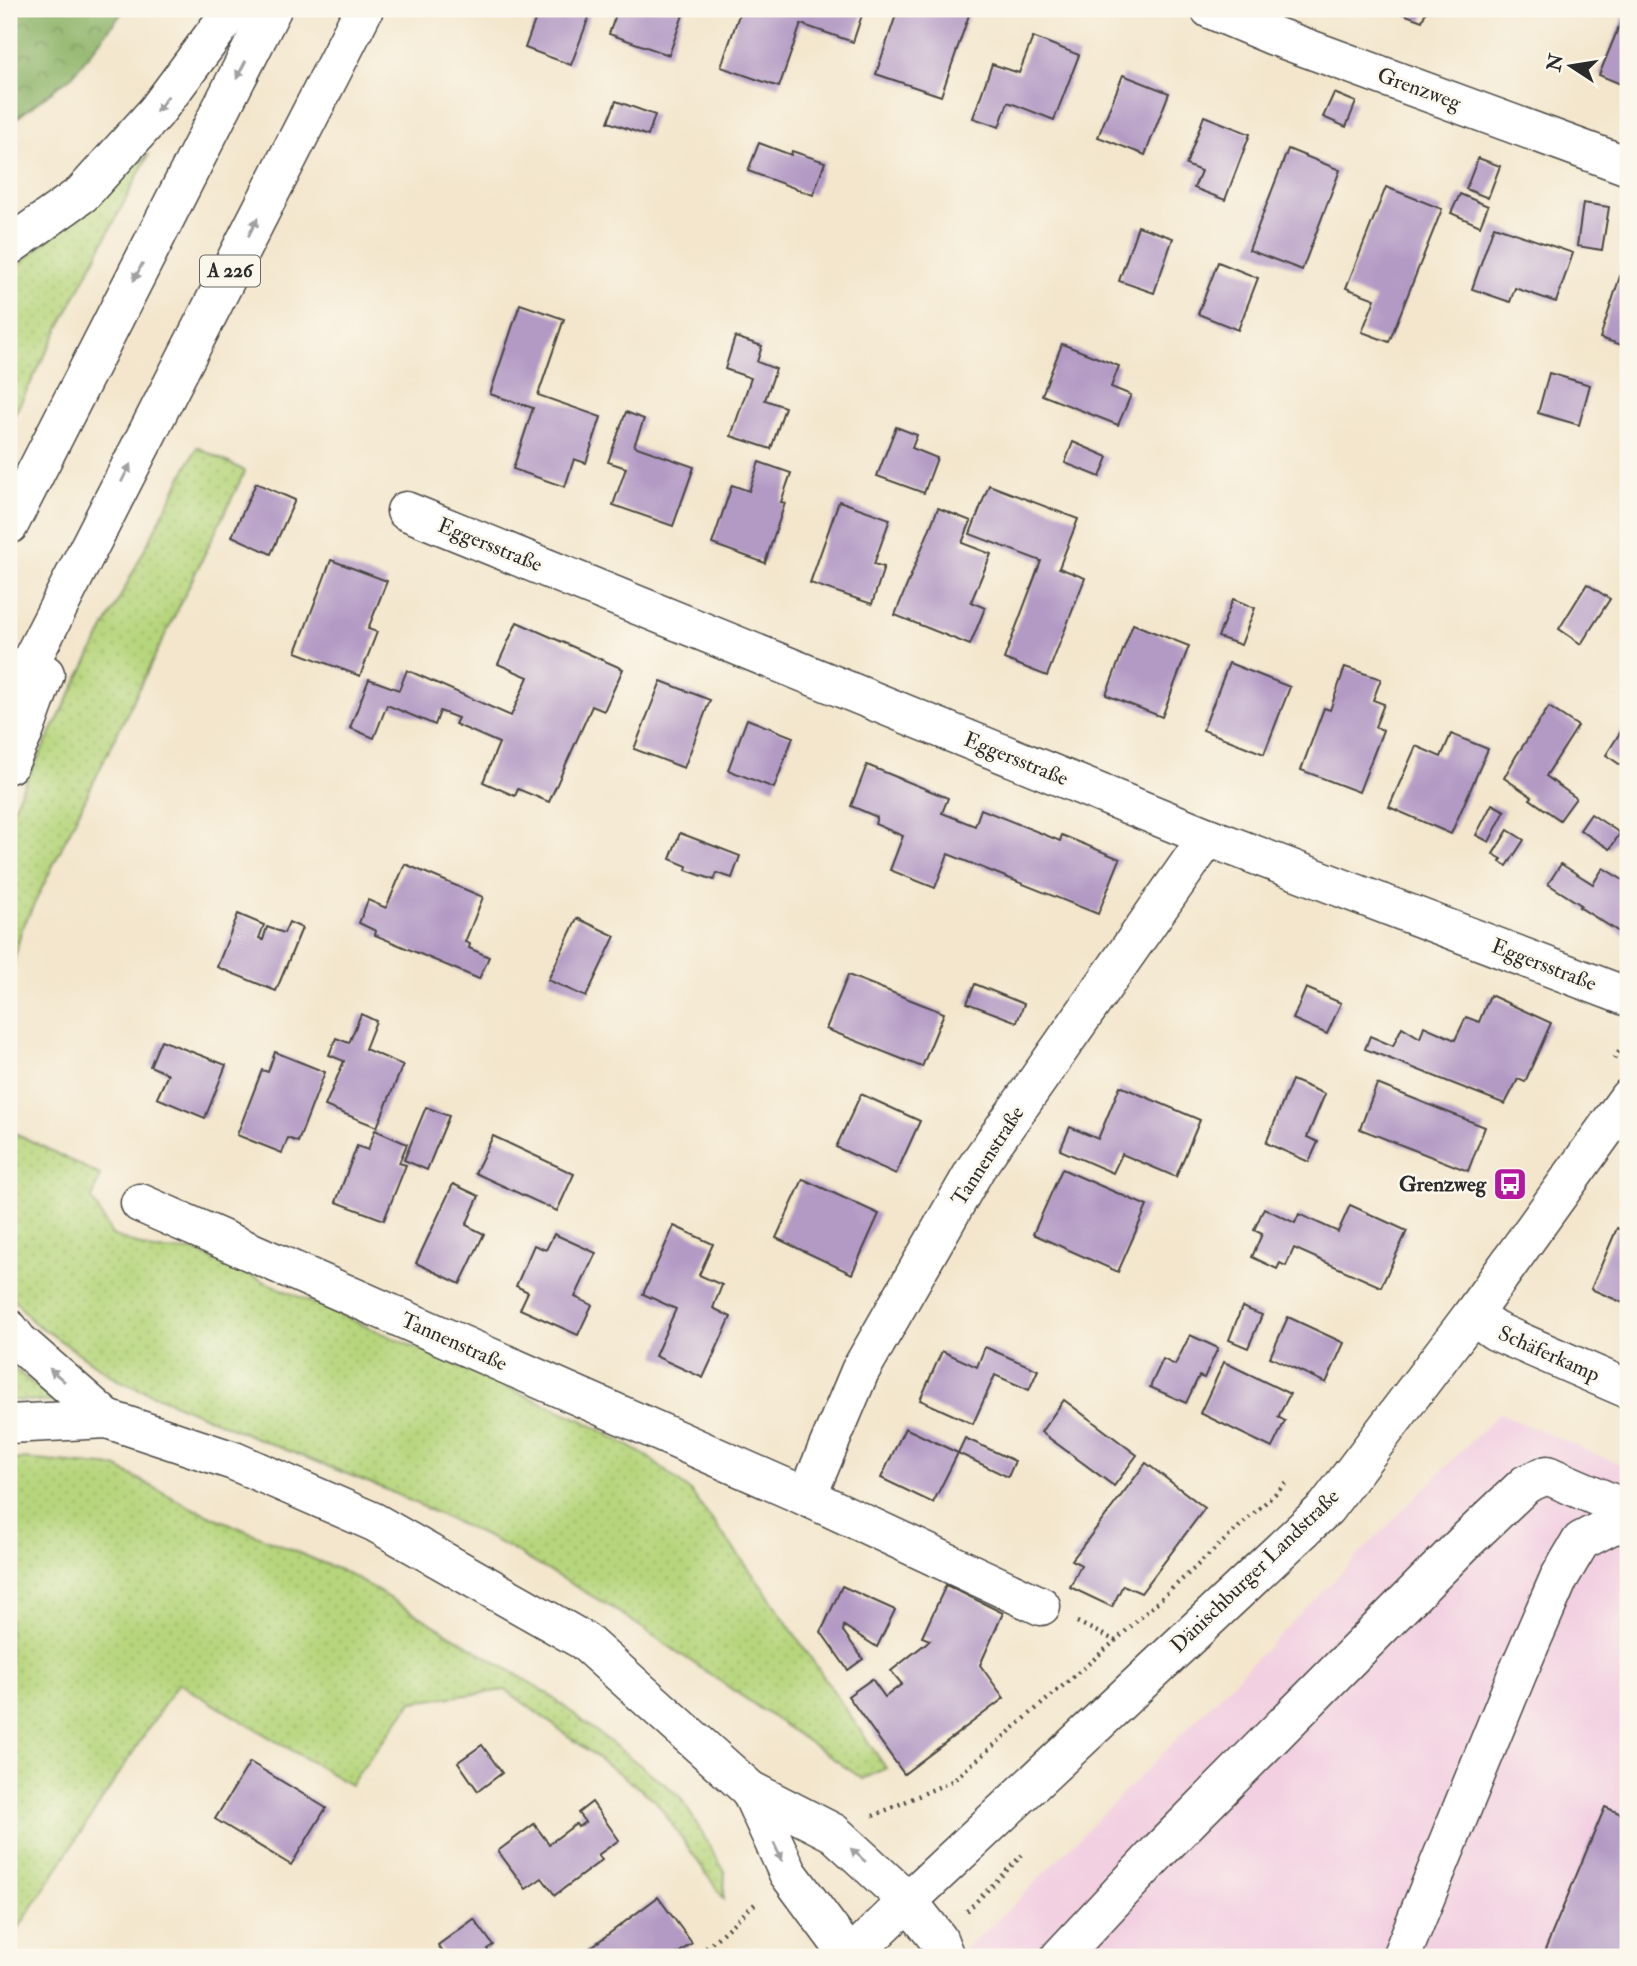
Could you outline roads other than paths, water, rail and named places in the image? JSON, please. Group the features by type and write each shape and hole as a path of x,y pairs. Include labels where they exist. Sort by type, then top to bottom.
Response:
{"main road":[{"path":"9,246 82,194 156,112 231,9"},
{"path":"9,525 272,9"},
{"name":"A 226","path":"9,704 364,9"},
{"name":"Grenzweg","path":"1210,9 1279,22 1628,166"},
{"name":"Eggersstraße","path":"406,511 1208,837 1628,997"},
{"path":"9,764 24,732 95,533"},
{"name":"Tannenstraße","path":"807,1497 860,1371 976,1168 1208,837"},
{"name":"Dänischburger Landstraße","path":"850,1957 1326,1508 1472,1315 1628,1098"},
{"name":"Tannenstraße","path":"140,1203 807,1497 1041,1605"},
{"name":"Schäferkamp","path":"1472,1315 1495,1331 1628,1389"},
{"path":"9,1329 18,1341 107,1419"},
{"path":"9,1424 107,1419 234,1461 374,1522 584,1641 750,1790 834,1833 908,1901 938,1939 945,1957"},
{"path":"1060,1957 1160,1850 1468,1539 1527,1484 1547,1475 1628,1510"},
{"path":"1401,1957 1559,1578 1581,1542 1612,1525 1628,1524"},
{"path":"750,1790 788,1874 850,1957"}],"place":[{"name":"Grenzweg","path":"1510,1184"}]}
